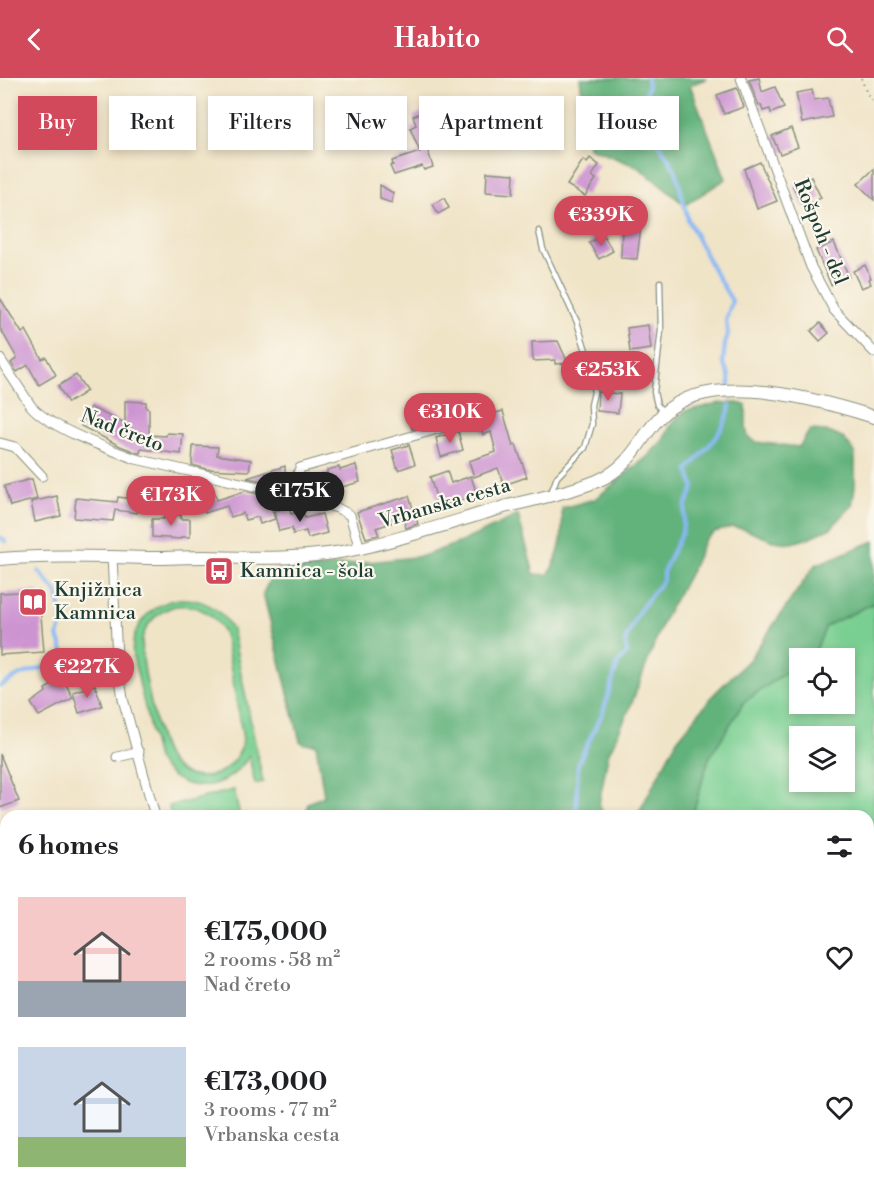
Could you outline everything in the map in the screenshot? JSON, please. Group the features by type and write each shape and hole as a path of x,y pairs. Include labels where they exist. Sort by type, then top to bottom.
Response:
{"street":[{"name":"Rošpoh - del","path":"741,78 811,267 834,310 874,352"},
{"name":"Nad čreto","path":"0,359 36,412 112,451 159,465 297,496 337,508 350,515 360,549"},
{"name":"Vrbanska cesta","path":"0,559 112,556 291,557 360,549 597,481 615,472 664,413 677,403 692,396 716,392 792,395 874,417"},
{"path":"297,496 297,474 300,468 455,424"},
{"path":"0,443 15,447 42,476"},
{"path":"112,556 117,659 123,699 154,810"},
{"path":"117,757 139,752"}],"lane":[{"path":"539,231 543,249 578,322 594,392 589,439 578,457 557,477 550,495"},
{"path":"660,282 661,330 654,392 657,405 664,413"}],"path":[{"path":"861,78 874,104"}],"green space":[{"path":"580,78 708,78 690,85 726,179 685,205 638,167 594,150 679,150 679,96 582,96"},
{"path":"720,403 746,405 748,437 756,442 799,447 810,430 826,431 843,438 855,452 855,486 852,506 831,528 792,543 773,541 744,529 732,527 715,532 705,539 692,569 664,619 629,710 608,755 599,804 602,810 307,810 308,803 324,796 316,744 304,744 300,741 263,593 275,570 316,568 423,556 461,542 518,515 534,574 548,575 561,543 562,508 595,499 647,457 663,440 672,423 685,411"},
{"path":"874,541 874,603 826,626 816,648 789,648 789,670 744,702 709,758 694,810 640,810 677,740 716,692 749,660 815,565"},
{"path":"188,599 204,603 217,610 232,629 263,782 255,784 249,756 228,778 203,786 191,785 178,780 167,772 157,759 133,656 133,645 135,635 144,618 160,605 170,601","holes":["175,606 184,606 207,613 214,618 223,632 243,739 240,752 233,762 224,770 201,777 179,770 169,760 155,719 143,660 143,636 148,625 164,611"]},
{"path":"874,603 874,810 694,810 709,758 744,702 789,670 789,714 855,714 855,648 816,648 826,626"},
{"path":"234,790 239,810 170,810 169,806"}],"building":[{"path":"759,78 762,92 775,87 784,108 771,113 770,109 763,111 749,80"},
{"path":"737,88 744,107 724,114 717,95"},
{"path":"812,90 814,100 828,98 832,117 802,123 796,93"},
{"path":"419,114 419,150 410,128 416,125 413,116"},
{"path":"791,128 798,147 780,154 772,136"},
{"path":"419,150 428,150 433,167 424,170 422,166 394,175 390,166 393,165 392,161 420,152"},
{"path":"590,158 599,165 592,176 596,179 585,196 567,185 583,160 587,163"},
{"path":"760,162 777,201 757,209 744,169"},
{"path":"874,169 874,200 858,184"},
{"path":"487,172 514,174 513,194 486,192"},
{"path":"811,177 821,198 803,207 793,186"},
{"path":"380,185 393,193 392,203 380,199"},
{"path":"444,198 449,208 438,214 433,204"},
{"path":"622,226 641,226 637,259 621,258"},
{"path":"603,235 613,251 599,259 589,243"},
{"path":"834,242 849,277 831,285 816,250"},
{"path":"865,265 871,278 869,279 871,284 861,288 853,271"},
{"path":"0,298 22,333 26,330 42,359 46,357 56,375 39,385 28,365 17,372 11,363 17,358 0,328"},
{"path":"820,323 829,333 820,341 811,331"},
{"path":"648,325 651,349 630,352 627,328"},
{"path":"558,341 568,363 555,364 555,360 533,361 532,342"},
{"path":"76,375 87,391 68,403 58,386"},
{"path":"598,392 620,394 618,413 597,411"},
{"path":"125,401 146,402 146,408 149,409 149,435 183,434 181,454 141,449 138,453 81,426 90,407 125,424"},
{"path":"486,407 488,415 503,411 513,446 516,445 527,477 504,485 498,468 474,477 469,461 496,452 491,432 483,435 480,424 477,410"},
{"path":"420,417 422,426 412,429 410,420"},
{"path":"458,431 463,450 441,457 436,438"},
{"path":"409,445 415,464 398,470 392,450"},
{"path":"193,446 218,447 217,455 251,460 249,471 207,469 192,465"},
{"path":"356,465 360,482 316,494 312,477 327,473 327,470 339,467 340,470"},
{"path":"285,466 285,485 247,478"},
{"path":"447,471 451,483 471,476 477,495 439,507 430,477"},
{"path":"32,479 37,499 10,506 4,486"},
{"path":"213,488 217,500 245,491 268,496 275,519 260,524 258,517 245,520 243,513 231,517 227,506 205,513 198,492"},
{"path":"57,496 61,516 35,522 31,502"},
{"path":"409,496 418,524 406,528 403,519 376,528 379,535 366,538 357,512"},
{"path":"118,497 139,500 137,513 115,510 113,521 74,518 76,498 117,502"},
{"path":"289,507 291,514 303,511 305,518 322,514 327,533 308,538 306,531 293,534 292,528 279,531 274,511"},
{"path":"164,515 181,515 181,519 190,519 190,537 181,537 181,539 152,537 152,519 164,519"},
{"path":"39,591 44,652 0,655 0,593"},
{"path":"63,679 73,698 39,716 31,703 46,692 45,689"},
{"path":"95,685 102,706 79,713 73,692"},
{"path":"0,754 19,801 0,808"}],"waterway":[{"path":"647,78 648,87 644,98 649,128 676,171 688,220 732,301 726,320 728,334 723,362 729,375 730,398"},
{"path":"576,810 578,763 603,712 618,663 627,653 625,641 639,611 663,580 663,572 682,532 686,504 694,488 688,470 719,432 730,405"},
{"path":"0,537 6,542"},
{"path":"0,686 20,675 58,663 65,657 58,636 63,618 57,593 39,571"}],"place":[{"name":"Kamnica - šola","path":"219,571"},
{"name":"Knjižnica Kamnica","path":"33,602"}]}
